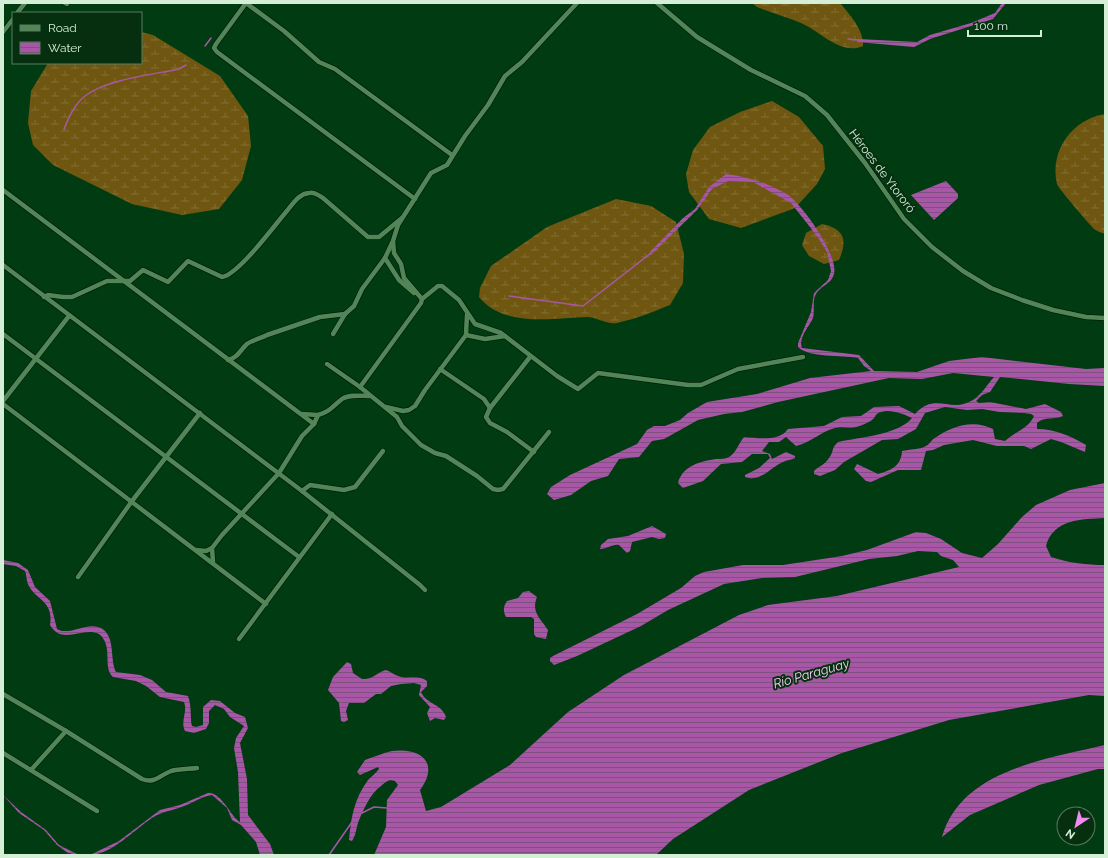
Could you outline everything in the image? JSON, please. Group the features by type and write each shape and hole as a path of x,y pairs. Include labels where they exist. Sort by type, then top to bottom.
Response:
{"street":[{"path":"18,12 25,3"},
{"path":"415,199 217,52 214,48 216,44 246,3 284,30 318,62 335,69 452,156"},
{"path":"333,334 345,314 354,306 362,289 385,258 402,218 431,173 447,164 481,112 488,106 505,76 522,62 577,3"},
{"name":"Héroes de Ytororó","path":"657,3 697,37 751,70 805,96 827,115 865,163 904,219 932,247 963,271 991,288 1052,310 1086,317 1105,318"},
{"path":"3,32 12,20"},
{"path":"3,190 314,424"},
{"path":"44,296 50,295 72,297 107,282 126,282 132,280 143,270 168,282 188,261 222,277 228,276 240,267 296,199 310,192 323,198 368,237 379,237 402,218"},
{"path":"393,241 394,252 401,264 404,278 422,299"},
{"path":"385,258 399,280 422,299"},
{"path":"3,265 279,473 425,590"},
{"path":"360,387 421,304 422,299 434,288 442,286 459,300 475,324 505,336 530,356 578,389 598,373 688,385 701,385 738,368 803,358"},
{"path":"381,406 397,410 409,410 415,406 466,335 467,313"},
{"path":"228,360 236,358 250,342 256,341 267,335 320,317 345,314"},
{"path":"3,401 69,316"},
{"path":"3,334 299,557"},
{"path":"466,335 485,339 505,336"},
{"path":"530,356 490,408 486,417 487,421 507,432 534,452"},
{"path":"327,364 360,387 381,406 397,417 402,426 421,445 435,453 446,456 477,476 493,489 503,489 549,432"},
{"path":"440,370 484,399 490,408"},
{"path":"301,414 318,415 328,412 342,399 347,397 370,396"},
{"path":"3,404 32,428 132,501 266,604"},
{"path":"78,577 132,501 200,413"},
{"path":"196,550 206,551 212,548 241,513 279,473 302,436 314,424 318,415"},
{"path":"302,491 310,485 344,490 355,487 383,451"},
{"path":"239,639 332,514"},
{"path":"212,548 213,562"},
{"path":"3,694 146,781 158,779 172,771 197,768"},
{"path":"31,770 66,731"},
{"path":"3,753 98,811"}],"green space":[{"path":"752,3 840,3 859,29 863,40 863,46 847,48 839,45 801,23 757,7"},
{"path":"142,32 153,35 220,76 248,116 251,146 242,180 219,209 182,215 132,204 53,165 33,145 28,123 31,91 47,64 142,64"},
{"path":"772,101 799,117 823,146 825,169 817,184 795,208 741,228 709,219 689,192 686,174 693,150 710,127 740,112"},
{"path":"1105,114 1105,234 1094,229 1062,192 1057,184 1055,171 1060,148 1066,138 1083,122 1093,117"},
{"path":"616,199 651,206 676,222 684,254 683,283 670,305 651,313 613,323 587,317 530,319 515,317 489,307 479,297 480,288 491,266 547,227"},
{"path":"822,224 839,232 843,241 842,253 839,260 824,264 809,256 802,245 806,233"}],"water":[{"path":"1002,3 1006,3 993,19 930,39 914,47 857,42 858,39 917,42 930,35 971,23 995,13"},
{"path":"726,174 758,181 787,194 810,219 831,255 834,266 833,278 818,291 815,296 813,318 801,340 802,348 859,355 874,371 917,372 949,361 982,357 1086,369 1105,368 1105,386 1000,377 990,392 982,395 976,401 979,403 990,402 1026,409 1045,404 1061,412 1063,416 1040,421 1037,423 1037,429 1056,432 1075,439 1086,445 1085,452 1051,439 1031,449 1024,446 997,446 973,440 944,445 933,450 926,451 921,470 898,470 871,482 866,481 854,469 857,464 878,474 888,471 898,464 902,451 923,447 948,430 963,425 978,424 986,426 993,429 995,439 1005,441 1029,424 1034,416 1024,413 1000,412 982,409 967,410 945,407 925,413 916,429 898,439 882,440 844,462 835,470 820,476 814,474 814,471 824,464 832,454 834,446 838,442 888,432 906,424 912,418 900,413 885,411 877,414 874,419 863,425 854,428 835,428 801,445 796,446 786,437 779,442 769,442 762,451 770,454 772,459 786,452 795,456 795,458 784,461 765,474 756,478 745,477 745,475 759,468 770,458 768,454 752,454 742,462 721,464 703,481 683,488 678,483 684,472 693,465 704,461 729,457 734,453 744,437 774,438 784,433 788,429 824,426 842,417 861,416 874,407 899,406 915,414 922,407 929,404 965,404 979,395 994,377 953,373 922,379 889,378 778,402 742,412 724,414 698,420 664,439 652,441 639,457 619,459 608,476 591,481 571,495 554,500 547,494 551,487 570,475 637,444 647,430 654,426 665,426 680,420 688,413 707,402 757,394 810,378 871,371 864,366 858,358 818,355 803,351 798,347 798,343 811,312 814,293 828,280 831,271 827,252 817,236 791,203 753,182 728,181 712,189 697,210 651,255 649,253 683,218 695,209 709,187"},
{"path":"946,181 958,194 958,198 934,220 911,195"},
{"name":"Río Paraguay","path":"1105,483 1105,518 1070,522 1055,530 1046,546 1051,557 1064,561 1092,565 1105,565 1105,696 1089,695 949,720 842,753 749,790 673,839 656,855 374,855 386,827 387,800 398,785 395,781 391,780 377,789 370,798 360,818 352,841 349,840 352,816 359,794 368,780 379,769 378,767 360,775 357,772 365,760 392,751 402,750 419,754 428,765 426,780 420,790 426,811 441,807 510,765 568,712 624,675 739,615 768,605 837,596 959,567 953,560 941,556 937,552 918,551 897,556 869,559 795,577 762,578 724,584 668,610 641,626 577,656 554,665 550,661 550,658 553,656 637,614 681,588 695,576 704,572 743,565 783,565 842,556 867,550 916,532 926,533 941,539 962,553 982,558 998,544 1022,517 1036,505 1070,490"},
{"path":"652,526 666,534 665,538 659,539 652,537 632,542 630,551 627,553 619,545 600,549 601,545 608,539 628,536"},
{"path":"3,560 18,563 28,570 35,587 50,601 57,629 67,631 93,626 104,630 108,635 112,647 116,672 140,675 152,680 166,692 188,696 192,726 196,727 203,725 203,707 211,700 220,701 235,713 245,717 248,728 240,743 247,779 248,815 270,844 274,855 260,855 256,842 241,825 232,820 227,808 212,795 180,808 163,812 106,851 90,855 119,841 160,810 180,805 208,793 218,796 240,822 238,772 234,748 236,738 244,726 230,717 224,709 215,705 209,711 209,723 206,729 194,733 185,731 183,724 185,709 184,702 160,697 146,686 136,681 113,677 108,668 106,644 99,634 86,632 67,635 60,634 55,631 50,625 51,617 47,606 32,591 27,582 25,571 16,566 3,564"},
{"path":"529,591 537,597 535,607 537,615 548,630 546,639 536,637 534,634 534,619 531,617 506,617 505,615 504,607 507,601 518,598 523,592"},
{"path":"347,662 351,664 353,673 362,679 372,677 386,670 402,677 416,677 427,681 427,686 421,692 423,696 441,709 446,717 444,720 435,718 430,721 427,713 430,707 419,695 421,685 414,683 391,686 381,694 376,694 364,703 349,703 346,711 348,720 344,722 341,721 339,703 328,690 333,677"},
{"path":"1105,745 1105,769 1098,769 1039,785 970,815 942,837 952,814 967,796 986,782 1008,771 1033,763"},
{"path":"3,795 21,812 46,830 59,845 79,855 68,853 57,845 44,830 19,813"}],"waterway":[{"path":"205,46 211,38"},
{"path":"848,39 858,40"},
{"path":"64,129 78,103 94,90 117,82 179,69 186,65"},
{"path":"509,296 583,306 651,253"},
{"path":"362,813 374,807 387,808"},
{"path":"329,855 352,822"}]}
